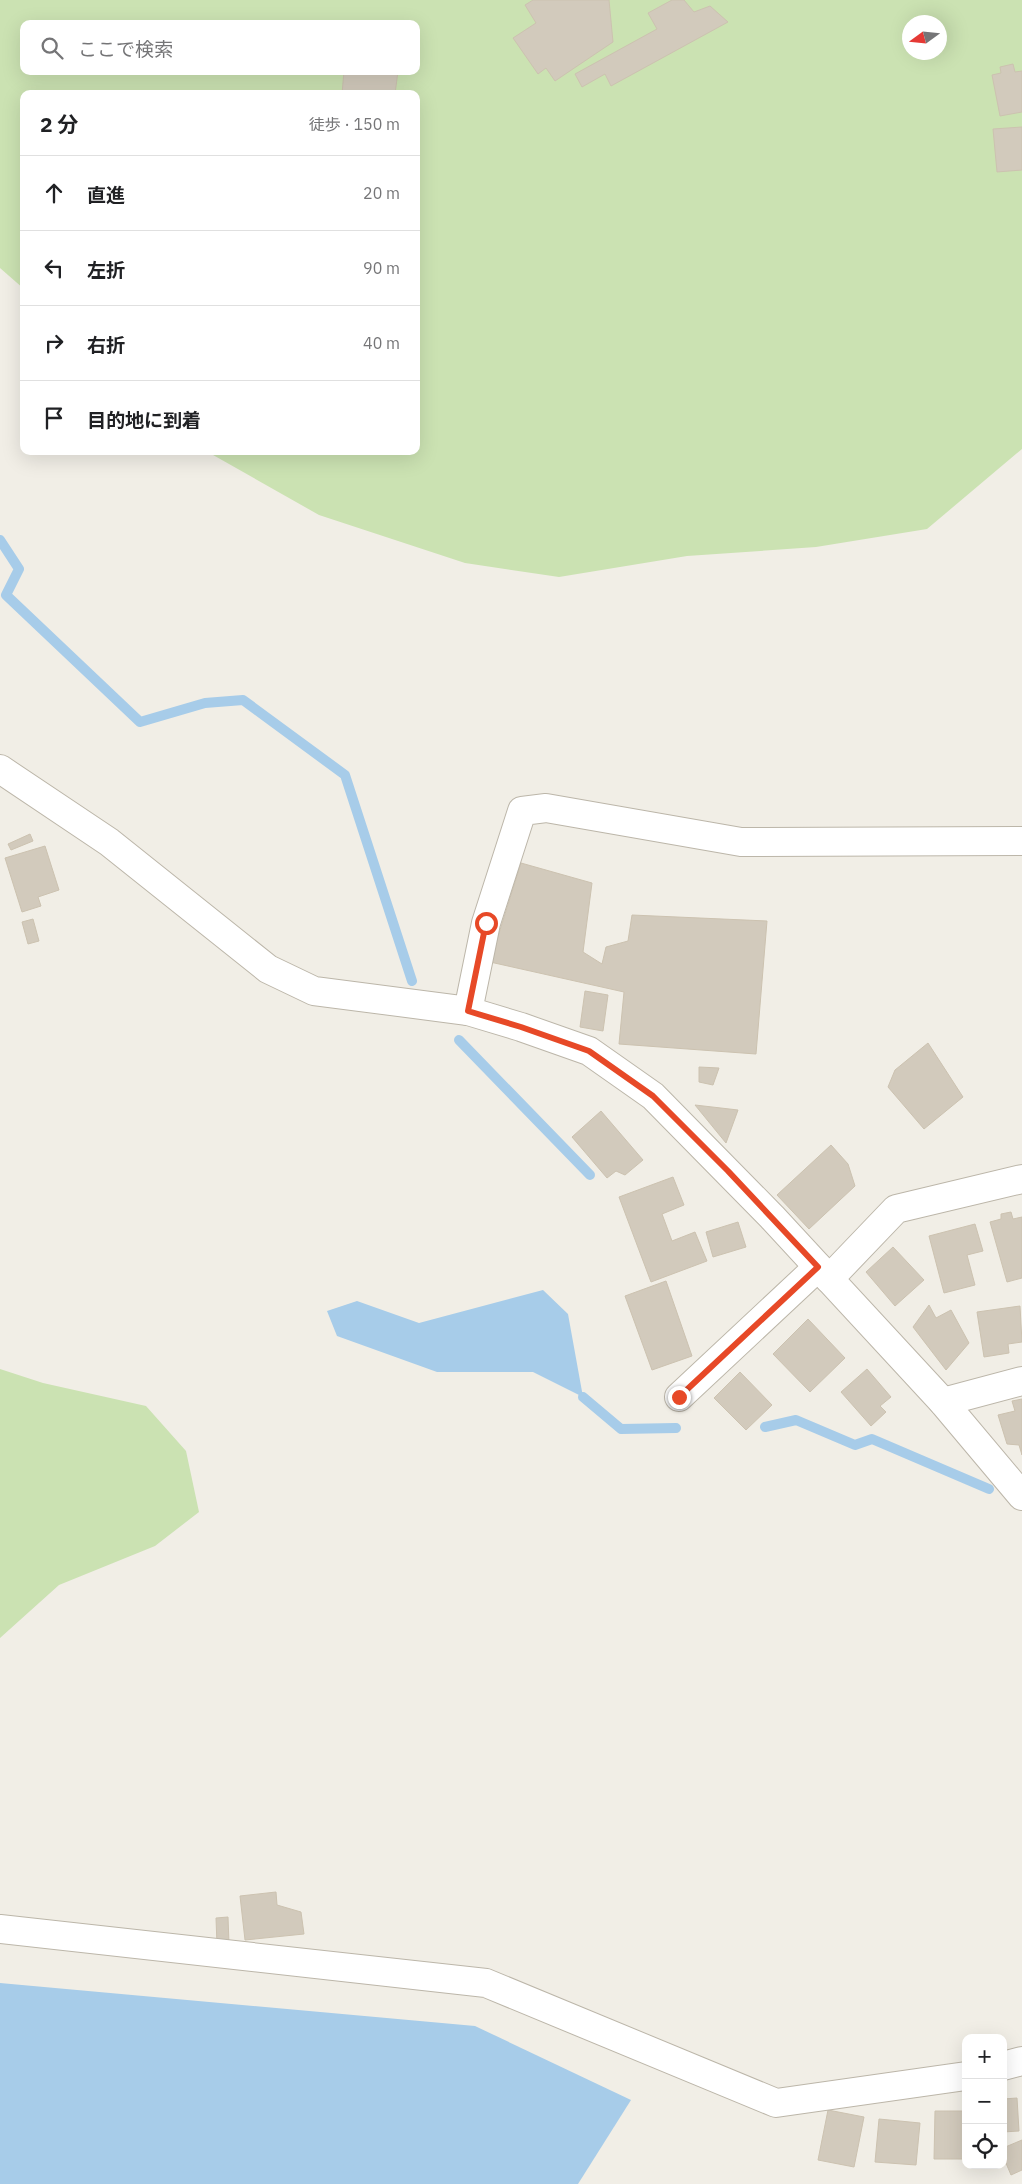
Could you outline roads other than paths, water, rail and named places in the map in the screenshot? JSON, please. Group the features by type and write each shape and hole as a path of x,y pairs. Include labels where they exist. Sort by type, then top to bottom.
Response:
{"street":[{"path":"0,769 109,842 268,969 314,991 468,1011 521,1027 589,1051 653,1096 728,1171 824,1273 943,1402 1022,1496"},
{"path":"468,1011 486,923 522,811 546,808 741,842 1022,840"},
{"path":"679,1397 896,1209 1022,1179"},
{"path":"943,1402 1022,1381"},
{"path":"0,1929 486,1983 776,2103 962,2077"},
{"path":"1007,2065 1022,2061"}],"water":[{"path":"543,1290 568,1314 583,1397 533,1372 437,1372 337,1336 327,1311 357,1301 419,1323"},
{"path":"0,1983 475,2026 631,2100 578,2184 0,2184"}],"waterway":[{"path":"0,540 19,569 6,595 140,722 205,703 243,700 345,775 412,981"},
{"path":"459,1040 590,1175"},
{"path":"583,1397 621,1429 676,1428"},
{"path":"765,1427 796,1420 855,1445 872,1439 989,1489"}]}
